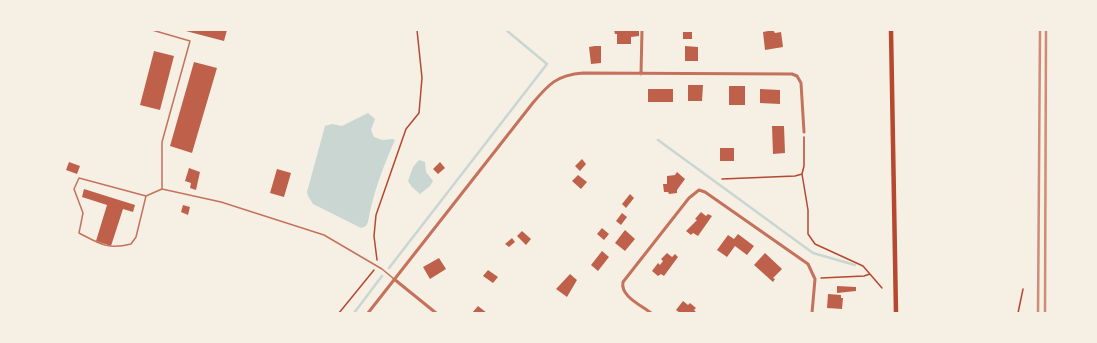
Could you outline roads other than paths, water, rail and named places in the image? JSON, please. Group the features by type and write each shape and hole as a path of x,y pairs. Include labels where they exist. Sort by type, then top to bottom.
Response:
{"main road":[{"path":"891,30 896,313"}],"street":[{"path":"641,74 642,30"},
{"path":"368,313 551,82 570,74 786,74 797,76 801,83 804,132"},
{"path":"651,313 624,292 622,287 623,282 689,198 699,190 705,192 808,264 815,279 812,313"},
{"path":"394,279 436,313"}],"lane":[{"path":"152,30 190,41 162,142 162,189"},
{"path":"146,196 136,237 131,244 117,248 103,246 79,233 83,213 74,189 79,178 146,196 162,189 221,202 324,235 378,266 394,279"}],"waterway":[{"path":"389,268 547,64 506,30"},
{"path":"658,140 813,253 855,265"},
{"path":"354,313 382,276"}],"railway":[{"path":"1038,313 1040,30"},
{"path":"1045,313 1046,30"}]}
